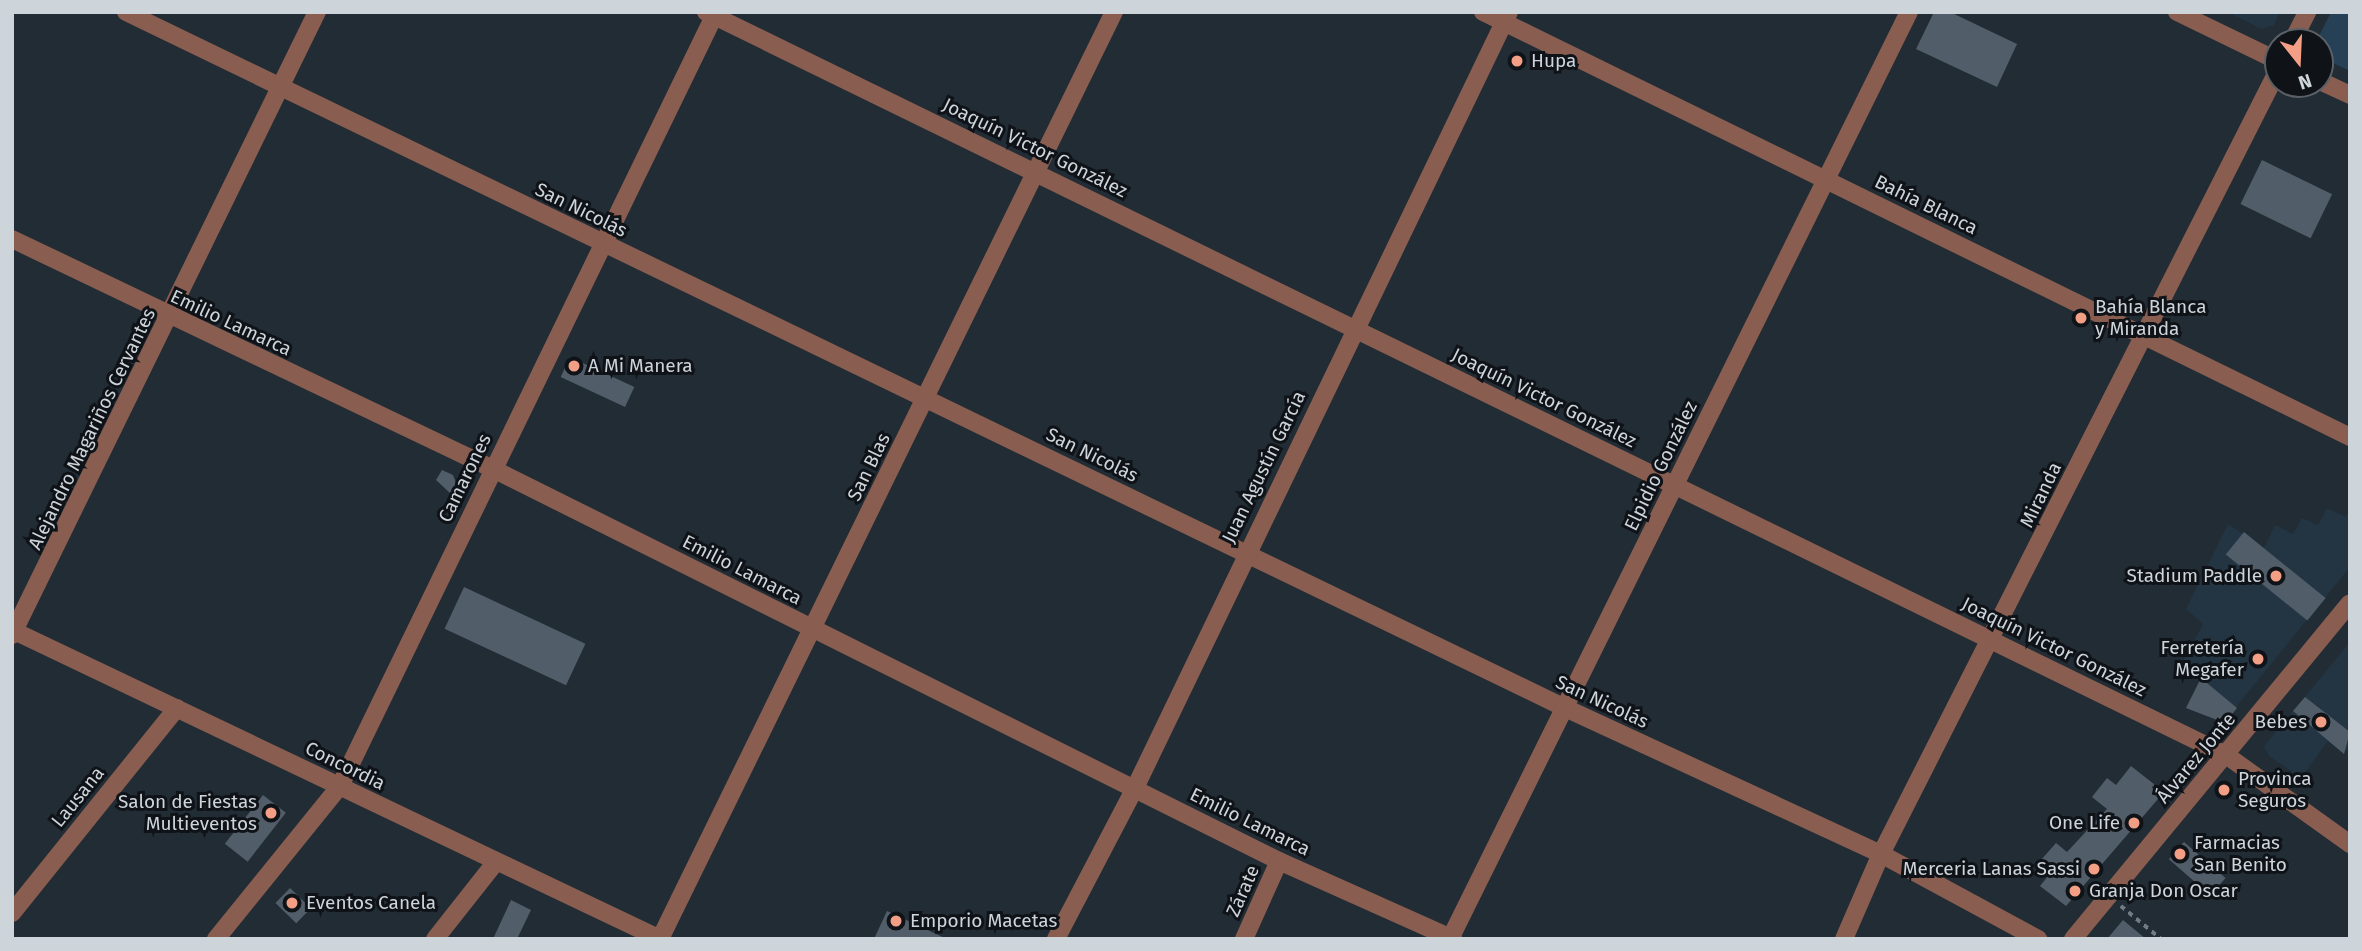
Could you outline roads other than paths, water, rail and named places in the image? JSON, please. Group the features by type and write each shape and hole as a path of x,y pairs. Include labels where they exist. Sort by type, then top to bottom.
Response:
{"street":[{"name":"San Nicolás","path":"126,12 1563,707 1881,854 2038,939"},
{"name":"Alejandro Magariños Cervantes","path":"13,632 170,317 317,12"},
{"name":"San Blas","path":"660,939 814,630 1114,12"},
{"name":"Bahía Blanca","path":"1483,12 1506,18 2350,437"},
{"name":"Elpidio González","path":"1451,938 1909,12"},
{"path":"2178,12 2264,54"},
{"path":"2299,28 2307,12"},
{"name":"Joaquín Victor González","path":"712,14 2226,755 2350,844"},
{"name":"Camarones","path":"216,939 340,786 712,14"},
{"name":"Juan Agustín García","path":"1056,939 1135,788 1506,18"},
{"path":"2334,88 2350,95"},
{"name":"Miranda","path":"1844,939 1881,854 1993,640 2142,335 2264,97"},
{"name":"Emilio Lamarca","path":"12,239 170,317 493,469 1279,861 1451,938"},
{"name":"Álvarez Jonte","path":"2073,939 2350,603"},
{"name":"Concordia","path":"13,632 660,939"},
{"name":"Lausana","path":"12,913 177,708"},
{"name":"Zárate","path":"1244,939 1279,861"},
{"path":"435,939 495,863"}],"place":[{"name":"Hupa","path":"1517,61"},
{"name":"Bahía Blanca y Miranda","path":"2081,318"},
{"name":"A Mi Manera","path":"574,366"},
{"name":"Stadium Paddle","path":"2276,576"},
{"name":"Ferretería Megafer","path":"2258,659"},
{"name":"Bebes","path":"2321,722"},
{"name":"Provinca Seguros","path":"2224,790"},
{"name":"Salon de Fiestas Multieventos","path":"271,813"},
{"name":"One Life","path":"2134,823"},
{"name":"Farmacias San Benito","path":"2180,854"},
{"name":"Merceria Lanas Sassi","path":"2094,869"},
{"name":"Granja Don Oscar","path":"2075,891"},
{"name":"Eventos Canela","path":"292,903"},
{"name":"Emporio Macetas","path":"896,921"}]}
